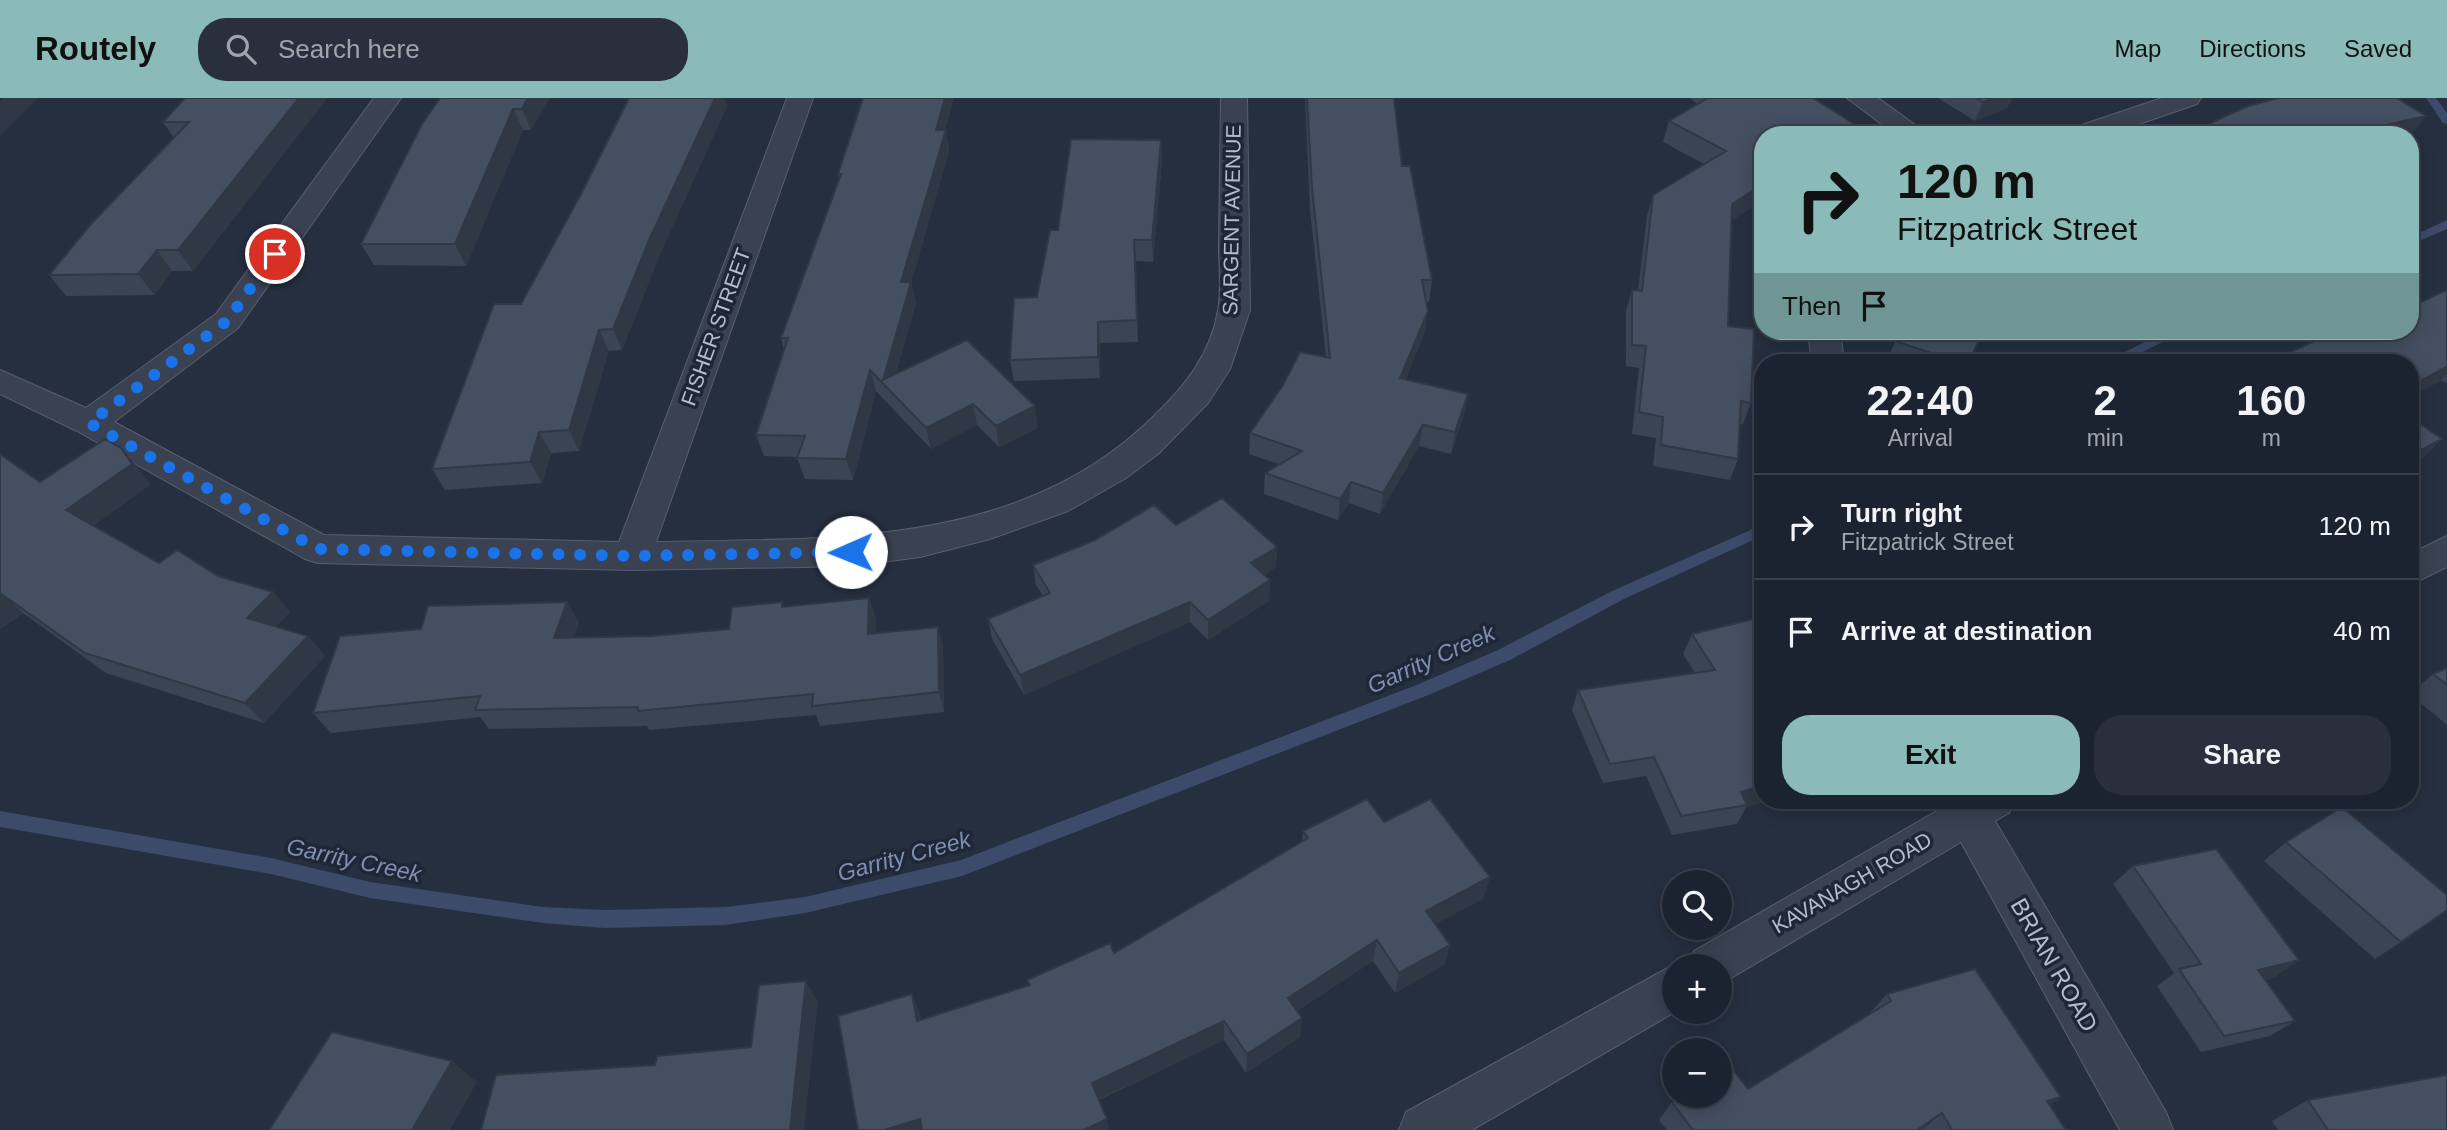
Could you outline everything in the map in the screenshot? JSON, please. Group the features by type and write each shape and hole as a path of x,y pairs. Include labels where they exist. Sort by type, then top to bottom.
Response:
{"street":[{"path":"89,423 227,321 388,98"},
{"name":"FISHER STREET","path":"632,556 800,98"},
{"name":"SARGENT AVENUE","path":"0,381 89,423 318,549 632,556 851,552 920,543 989,526 1055,502 1114,469 1146,445 1196,395 1214,369 1234,310 1234,98"},
{"path":"1860,98 1902,126"},
{"path":"2106,126 2188,98"},
{"name":"KAVANAGH ROAD","path":"1730,954 1967,809"},
{"name":"BRIAN ROAD","path":"1976,809 2148,1130"},
{"path":"1424,1130 1662,993"}],"building":[{"path":"185,98 299,98 178,250 157,250 138,274 49,275 91,224 189,122 163,122"},
{"path":"440,98 528,98 522,109 513,109 455,244 361,244 422,124"},
{"path":"629,98 715,98 650,238 613,329 599,330 569,430 539,432 530,462 432,469 494,304 521,304"},
{"path":"863,98 945,98 936,130 946,130 901,282 911,282 883,380 967,340 1035,406 996,426 973,404 926,428 870,370 846,459 797,458 805,436 756,435 788,338 781,338 841,174 838,174"},
{"path":"1307,98 1394,98 1402,166 1410,166 1432,280 1422,280 1428,311 1400,378 1468,394 1455,432 1423,425 1383,493 1351,482 1340,499 1265,473 1302,451 1250,433 1283,385 1300,352 1330,358 1312,188"},
{"path":"1708,98 1813,98 1856,125 1754,126 1754,190 1732,204 1728,326 1754,329 1751,403 1741,401 1738,459 1661,445 1663,417 1639,412 1646,346 1632,345 1632,290 1642,291 1653,195 1726,151 1669,121"},
{"path":"1976,98 1994,98 1983,102"},
{"path":"2278,98 2397,98 2426,116 2381,126 2204,126 2248,106"},
{"path":"1071,139 1161,140 1152,240 1134,240 1137,320 1098,322 1098,357 1010,360 1014,298 1037,297 1050,230 1058,230"},
{"path":"2447,290 2447,367 2419,381 2419,354 2286,354 2317,340 2419,340 2419,303"},
{"path":"1979,340 1973,354 1934,354 1895,341"},
{"path":"2419,423 2442,439 2419,451"},
{"path":"105,439 121,448 132,464 66,510 159,563 177,550 218,576 273,592 247,618 308,636 245,703 85,653 0,593 0,454 40,482"},
{"path":"1222,498 1277,547 1251,563 1270,580 1208,620 1190,602 1020,675 988,619 1050,593 1033,565 1095,540 1154,505 1176,525"},
{"path":"869,598 868,634 938,627 939,692 812,706 813,694 638,711 638,707 475,710 480,696 313,713 340,636 421,629 428,606 567,602 554,638 652,636 729,629 732,607 782,602 782,607"},
{"path":"1754,619 1754,788 1741,792 1747,805 1681,816 1654,757 1610,764 1578,690 1715,670 1692,634"},
{"path":"2447,668 2447,685 2433,674"},
{"path":"1367,799 1384,822 1430,799 1490,877 1426,911 1450,945 1399,973 1377,940 1288,998 1302,1018 1247,1054 1224,1021 1092,1083 1107,1119 1084,1130 922,1130 920,1119 884,1130 858,1130 838,1016 912,994 917,1021 1030,985 1027,980 1110,943 1114,953 1308,838 1303,831"},
{"path":"2339,809 2344,809 2447,895 2447,910 2401,942 2286,842"},
{"path":"2216,849 2299,960 2258,970 2295,1021 2224,1036 2179,969 2201,964 2133,866"},
{"path":"1975,969 2061,1097 2047,1101 2066,1130 1952,1130 1942,1113 1917,1130 1693,1130 1676,1108 1732,1108 1732,1068 1748,1089 1891,1001 1887,994"},
{"path":"806,981 790,1130 481,1130 496,1075 655,1065 657,1056 751,1047 759,985"},
{"path":"332,1032 452,1061 412,1130 269,1130"},
{"path":"2447,1075 2447,1130 2328,1130 2308,1100"}],"waterway":[{"name":"Garrity Creek","path":"2431,98 2447,121"},
{"name":"Garrity Creek","path":"2419,237 2447,224"},
{"name":"Garrity Creek","path":"2129,354 2158,340"},
{"name":"Garrity Creek","path":"0,819 271,866 370,890 543,915 605,919 725,916 805,905 962,868 1425,689 1504,655 1618,595 1754,534"}],"route":[{"path":"275,254 227,321 89,423 318,549 632,556 851,552"}]}
